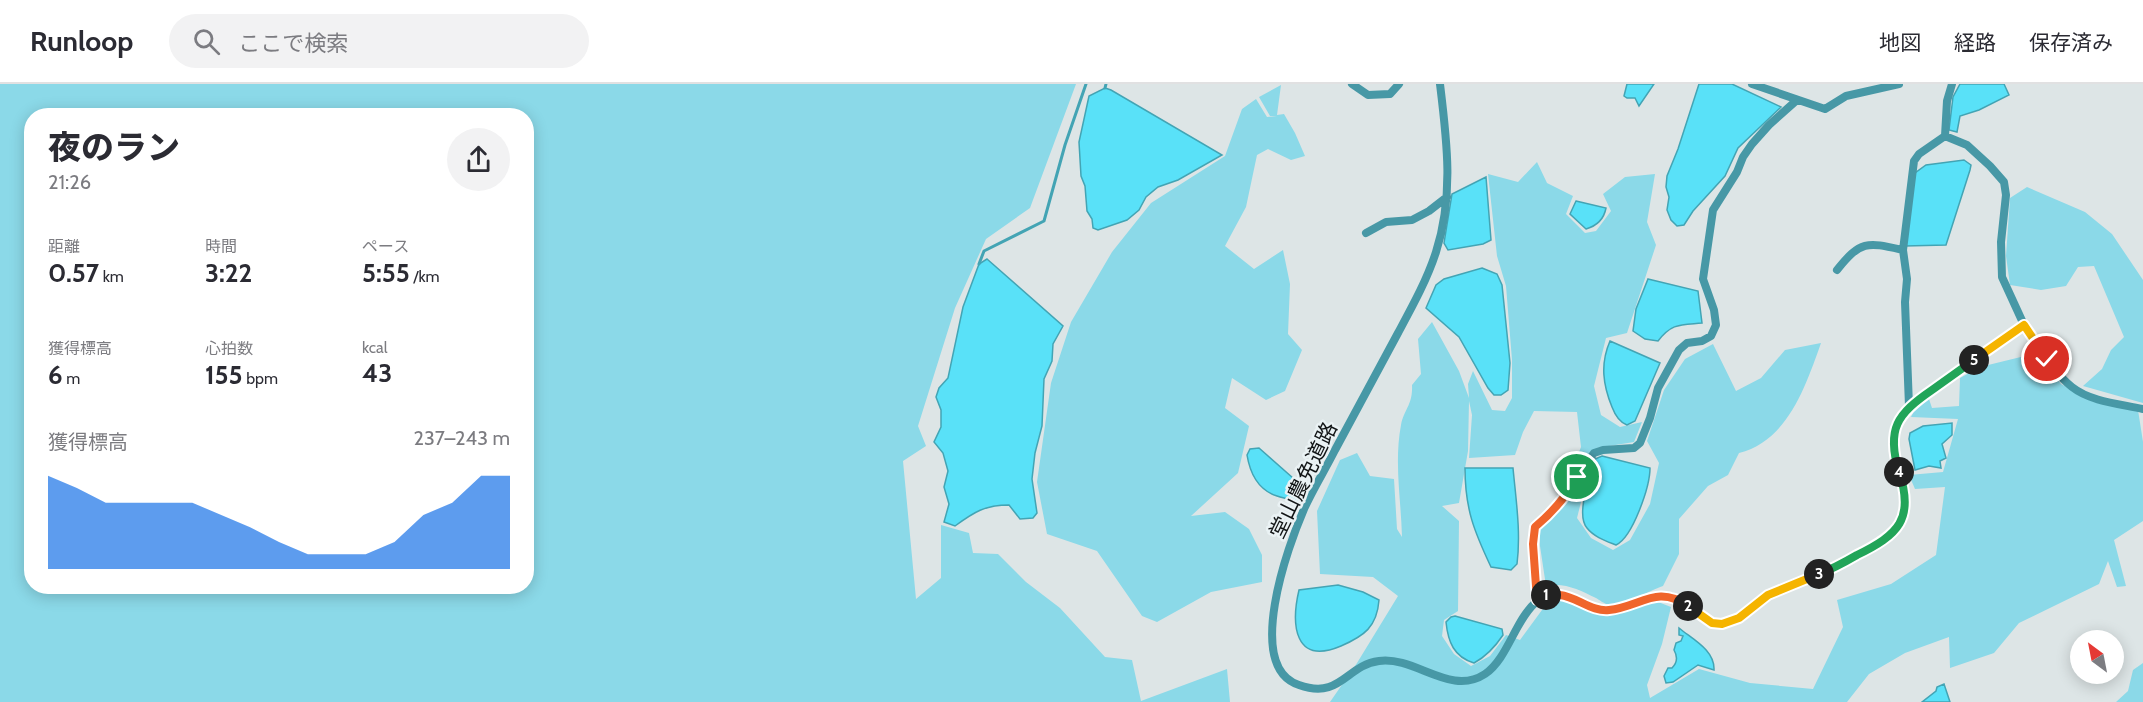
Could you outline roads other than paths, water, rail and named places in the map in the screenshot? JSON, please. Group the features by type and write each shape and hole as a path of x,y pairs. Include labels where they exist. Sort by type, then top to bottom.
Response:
{"street":[{"path":"1352,84 1368,95 1390,94 1399,84"},
{"name":"堂山農免道路","path":"1440,84 1448,153 1447,197 1436,252 1427,275 1306,506 1284,564 1271,642 1274,659 1278,668 1293,684 1318,690 1332,687 1366,664 1380,661 1394,661 1410,665 1447,680 1460,682 1473,680 1485,674 1503,656 1530,606 1537,600"},
{"path":"1752,84 1825,109 1846,96 1899,84"},
{"path":"1945,136 1947,101 1952,84"},
{"path":"1797,100 1752,144 1713,210 1702,279 1714,310 1716,325 1711,336 1702,341 1687,343 1679,350 1658,388 1640,443 1634,448 1603,450 1594,453 1553,512 1535,527 1533,544 1537,600 1545,596 1560,595 1605,611 1620,609 1653,596 1667,595 1680,600 1712,623 1722,624 1739,618 1768,595 1872,548 1895,531 1901,522 1906,499 1894,456 1894,432 1900,418 1909,406 2024,325"},
{"path":"1909,406 1905,303 1907,279 1903,250 1914,161 1919,154 1945,136"},
{"path":"1945,136 1967,145 2004,182 2006,195 2001,242 2002,277 2024,325 2054,369 2073,388 2087,396 2143,409"},
{"path":"1366,233 1386,222 1412,220 1429,211 1447,197"},
{"path":"1837,270 1857,249 1871,243 1903,250"}],"waterway":[{"path":"979,264 984,251 1044,221 1065,145 1086,84"},
{"path":"1105,88 1106,84"}]}
